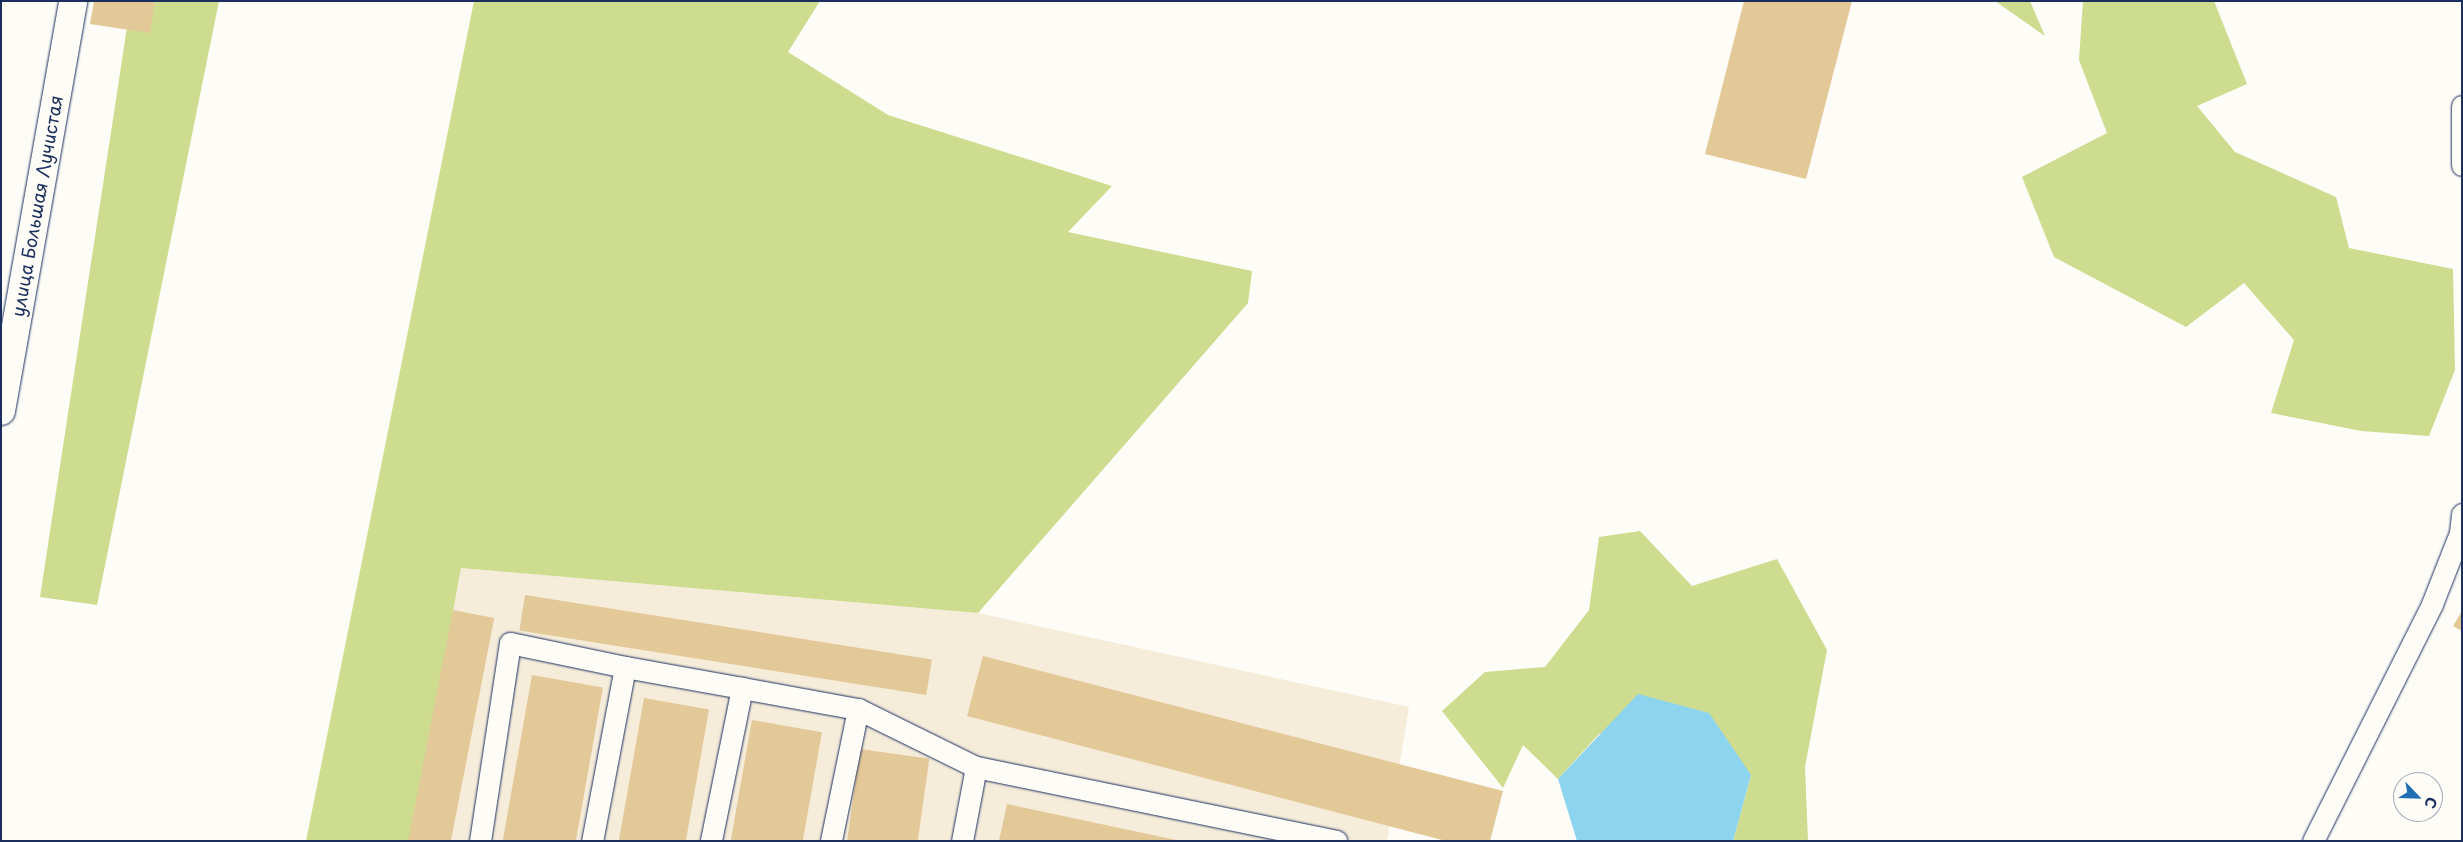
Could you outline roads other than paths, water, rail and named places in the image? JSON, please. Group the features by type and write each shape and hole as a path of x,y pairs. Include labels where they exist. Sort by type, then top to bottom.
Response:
{"street":[{"name":"улица Большая Лучистая","path":"1,411 7,344 73,1"}],"lane":[{"path":"2462,106 2462,165"},
{"path":"2313,841 2432,604 2460,533 2462,514"},
{"path":"480,841 510,643 625,667 858,710 976,767 1336,841"},
{"path":"592,841 625,667"},
{"path":"711,841 742,688"},
{"path":"831,841 858,710"},
{"path":"962,841 976,767"}],"water":[{"path":"1638,694 1709,713 1751,775 1733,841 1577,841 1558,779"}]}
